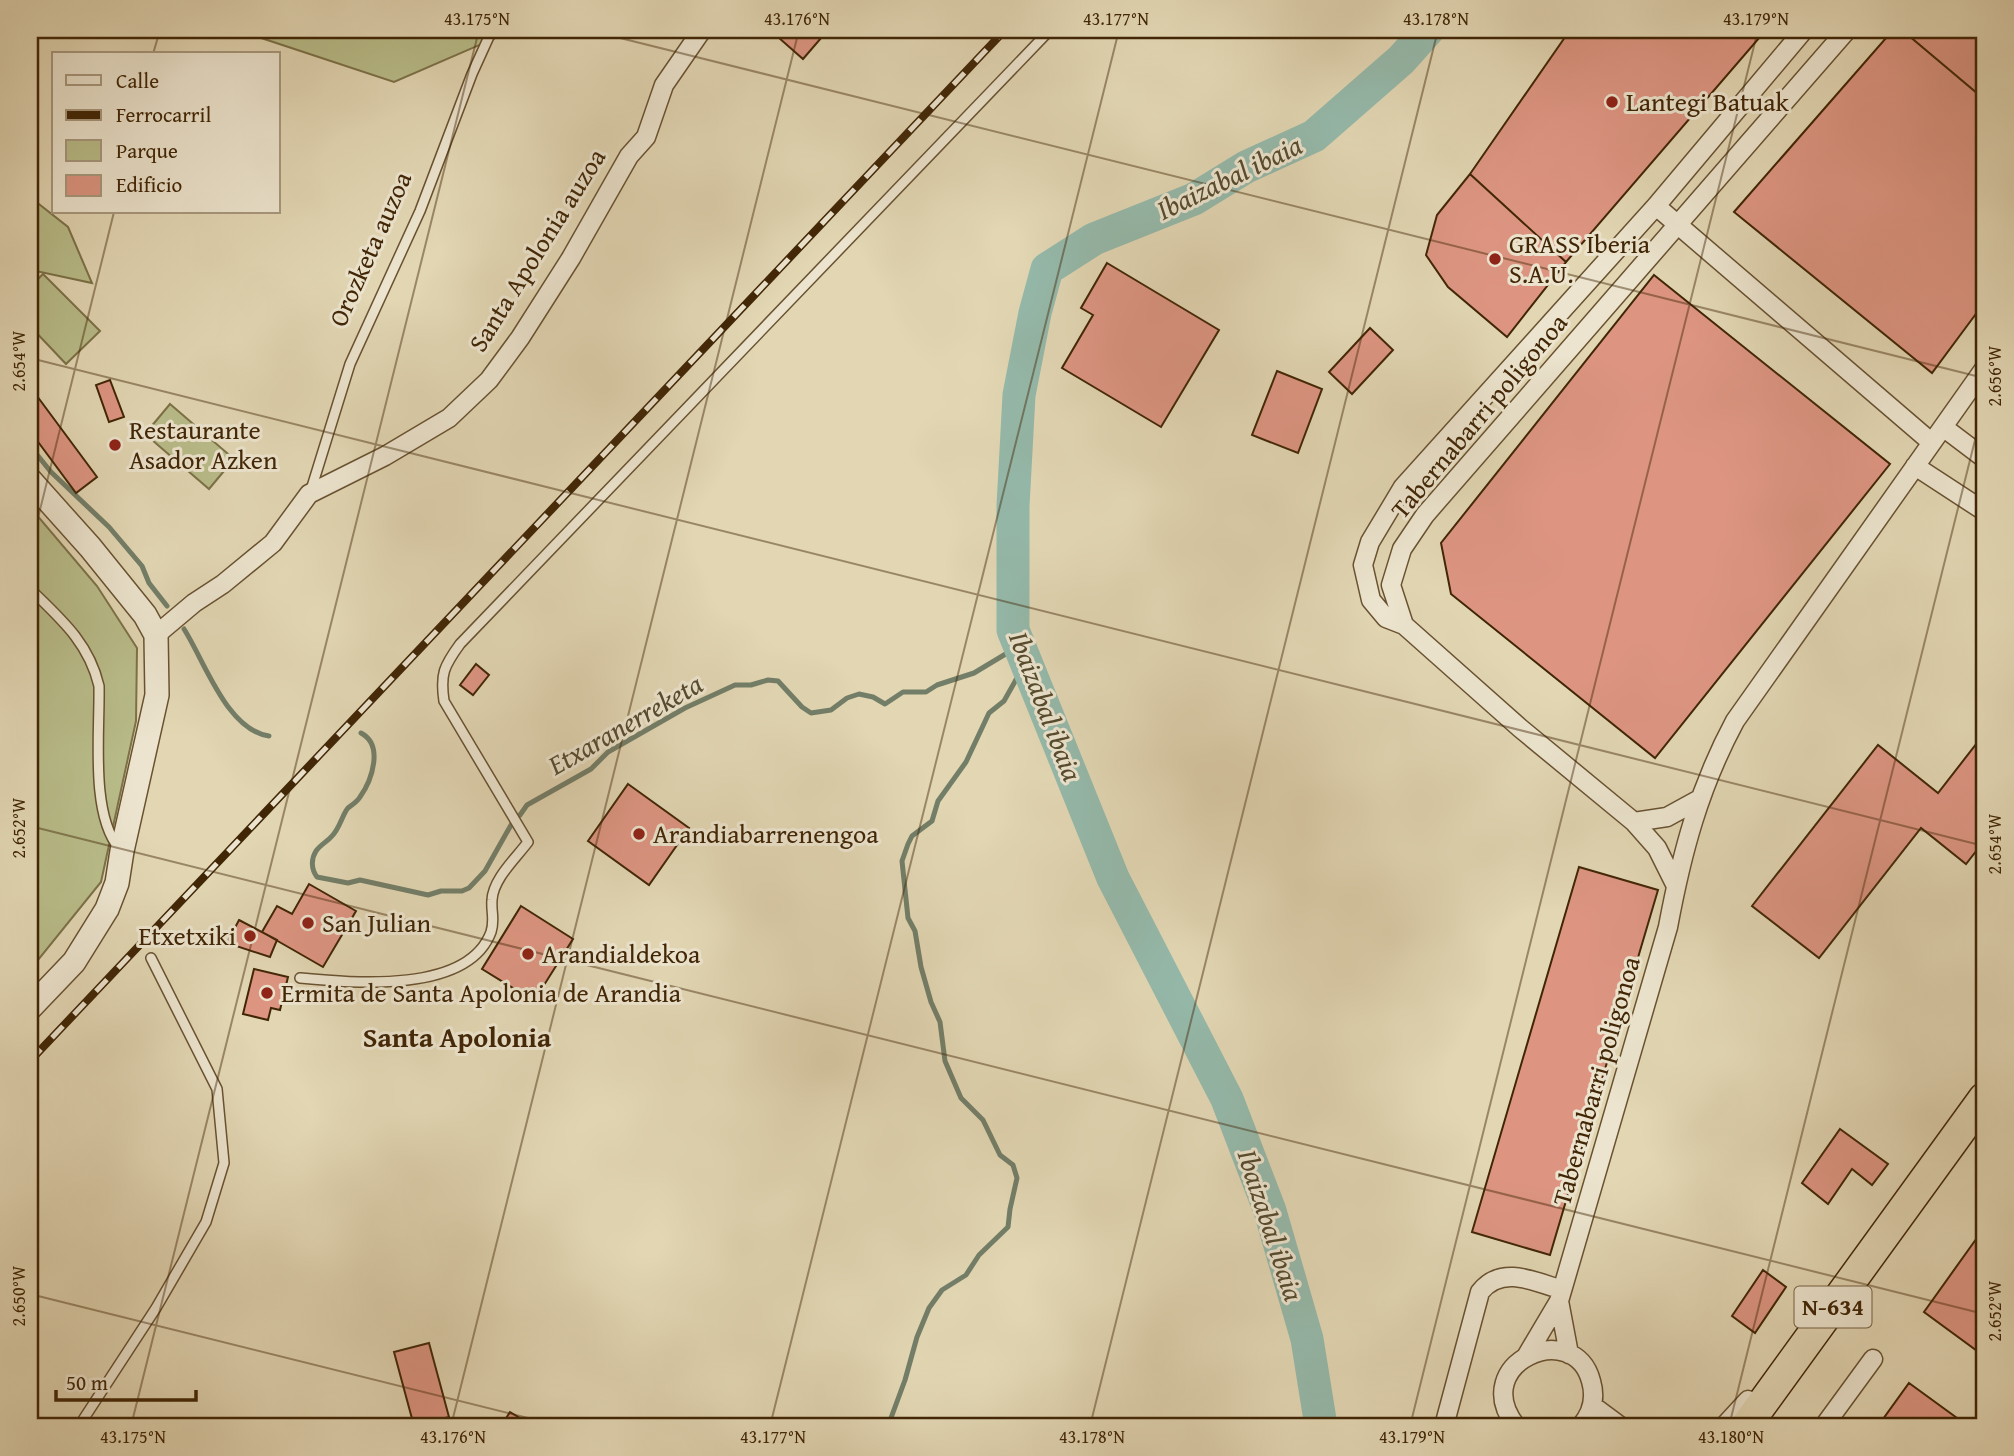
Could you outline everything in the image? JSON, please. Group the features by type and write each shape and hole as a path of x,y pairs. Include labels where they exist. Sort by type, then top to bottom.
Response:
{"highway":[{"name":"N-634","path":"1746,1426 1984,1098"}],"street":[{"name":"Santa Apolonia auzoa","path":"156,635 273,543 309,494 385,456 449,418 489,380 564,270 629,156 646,137 664,85 702,30"},
{"path":"1676,886 1657,848 1633,822 1520,728 1404,625 1385,618 1371,600 1363,565 1370,542 1403,487 1656,206 1804,30"},
{"name":"Tabernabarri poligonoa","path":"1404,625 1391,585 1402,549 1424,515 1847,30"},
{"path":"1656,206 1931,442"},
{"name":"Tabernabarri poligonoa","path":"1560,1295 1668,927 1698,800 1716,756 1735,721 1984,369"},
{"path":"1943,426 1984,458"},
{"path":"1915,466 1984,511"},
{"path":"30,480 90,547 145,615 156,635 157,695 117,883 107,909 74,962 30,1008"},
{"path":"1633,822 1667,817 1698,800"},
{"path":"1724,1426 1732,1420 1885,1236"},
{"path":"1444,1426 1480,1292 1486,1284 1495,1278 1518,1277 1560,1295"},
{"path":"1560,1295 1569,1354"},
{"path":"1527,1355 1560,1295"},
{"path":"1510,1423 1503,1389 1507,1375 1516,1363 1527,1355 1548,1350 1569,1354 1581,1363 1590,1376 1594,1391 1593,1406 1581,1426"},
{"path":"1824,1426 1873,1359"},
{"path":"1760,1426 1782,1377"},
{"path":"1593,1406 1620,1426"}],"lane":[{"name":"Orozketa auzoa","path":"309,494 350,364 419,211 492,30"},
{"path":"300,978 402,982 431,976 464,964 478,953 491,934 495,918 492,900 496,887 528,842 444,701 441,683 445,665 460,644 1049,30"},
{"path":"30,589 88,651 96,673 99,686 100,796 110,837 122,851"},
{"path":"79,1426 156,1308 206,1222 224,1163 217,1089 151,958"}],"green space":[{"path":"237,30 514,30 394,82"},
{"path":"30,197 68,227 92,283 36,271 30,273"},
{"path":"43,274 100,331 66,364 30,326 30,287"},
{"path":"170,404 234,459 209,489 145,434"},
{"path":"30,507 97,586 137,648 136,721 101,882 30,970"}],"building":[{"path":"786,30 828,30 803,59 779,38"},
{"name":"Lantegi Batuak","path":"1570,30 1766,30 1566,262 1470,174"},
{"path":"1893,30 1902,30 1984,99 1984,303 1932,373 1734,212"},
{"path":"1902,30 1984,30 1984,99"},
{"name":"GRASS Iberia S.A.U.","path":"1470,174 1566,262 1507,337 1448,287 1426,255 1437,215"},
{"path":"1107,263 1219,330 1161,427 1062,368 1093,315 1081,308"},
{"path":"1654,275 1890,464 1655,758 1451,594 1441,543"},
{"path":"1370,328 1393,350 1352,394 1329,372"},
{"path":"1277,371 1322,389 1298,453 1252,435"},
{"path":"110,380 124,417 109,422 96,385"},
{"path":"37,396 97,477 76,493 30,431 30,401"},
{"path":"476,664 489,675 473,695 460,685"},
{"path":"1984,734 1984,841 1966,864 1921,828 1819,958 1752,906 1878,745 1938,793"},
{"name":"Arandiabarrenengoa","path":"628,784 689,828 649,885 588,841"},
{"path":"1579,867 1658,890 1550,1255 1472,1232"},
{"name":"San Julian","path":"309,884 356,911 323,967 262,932 277,906 292,914"},
{"name":"Arandialdekoa","path":"521,906 573,939 534,1001 482,969"},
{"name":"Etxetxiki","path":"239,920 277,940 270,957 227,943"},
{"name":"Ermita de Santa Apolonia de Arandia","path":"254,969 288,977 280,1010 271,1008 268,1020 243,1014"},
{"path":"1840,1129 1888,1164 1872,1185 1852,1169 1828,1204 1802,1183"},
{"path":"1984,1228 1984,1356 1924,1312"},
{"path":"1763,1270 1786,1287 1755,1333 1732,1316"},
{"path":"429,1343 449,1417 414,1426 394,1352"},
{"path":"1909,1383 1968,1426 1878,1426"},
{"path":"510,1412 533,1426 501,1426"}],"waterway":[{"name":"Etxaranerreketa","path":"1321,1426 1307,1339 1270,1211 1227,1099 1113,878 1013,630 1013,506 1019,395 1035,313 1047,269 1094,239 1194,199 1246,167 1314,136 1401,60 1428,30"},
{"name":"Etxaranerreketa","path":"30,446 51,472 109,527 142,566 149,583 167,606"},
{"name":"Etxaranerreketa","path":"184,629 229,708 254,731 269,736"},
{"name":"Etxaranerreketa","path":"520,815 527,805 591,769 608,752 685,708 735,685 778,681 811,713 831,710 847,698 859,694 873,697 885,704 903,692 926,692 937,685 974,673 1019,646"},
{"name":"Ibaizabal ibaia","path":"888,1426 929,1308 942,1290 966,1275 979,1255 1008,1227 1017,1178 1013,1165 1000,1155 983,1120 961,1098 945,1061 940,1022 921,967 915,931 908,918 902,861 912,836 932,821 938,801 966,762 989,713 1004,701 1026,662"},
{"name":"Etxaranerreketa","path":"361,733 368,738 372,746 372,772 359,799 348,808 335,833 314,854 313,867 317,877 348,883 360,880 428,895 441,891 462,891 469,888 485,871 511,825"}],"railway":[{"path":"30,1061 1005,30"}],"place":[{"name":"Lantegi Batuak","path":"1612,102"},
{"name":"GRASS Iberia S.A.U.","path":"1495,259"},
{"name":"Restaurante Asador Azken","path":"115,445"},
{"name":"Arandiabarrenengoa","path":"639,834"},
{"name":"San Julian","path":"308,923"},
{"name":"Etxetxiki","path":"250,936"},
{"name":"Arandialdekoa","path":"528,954"},
{"name":"Ermita de Santa Apolonia de Arandia","path":"267,993"}],"district":[{"name":"Santa Apolonia","path":"457,1037"}]}
